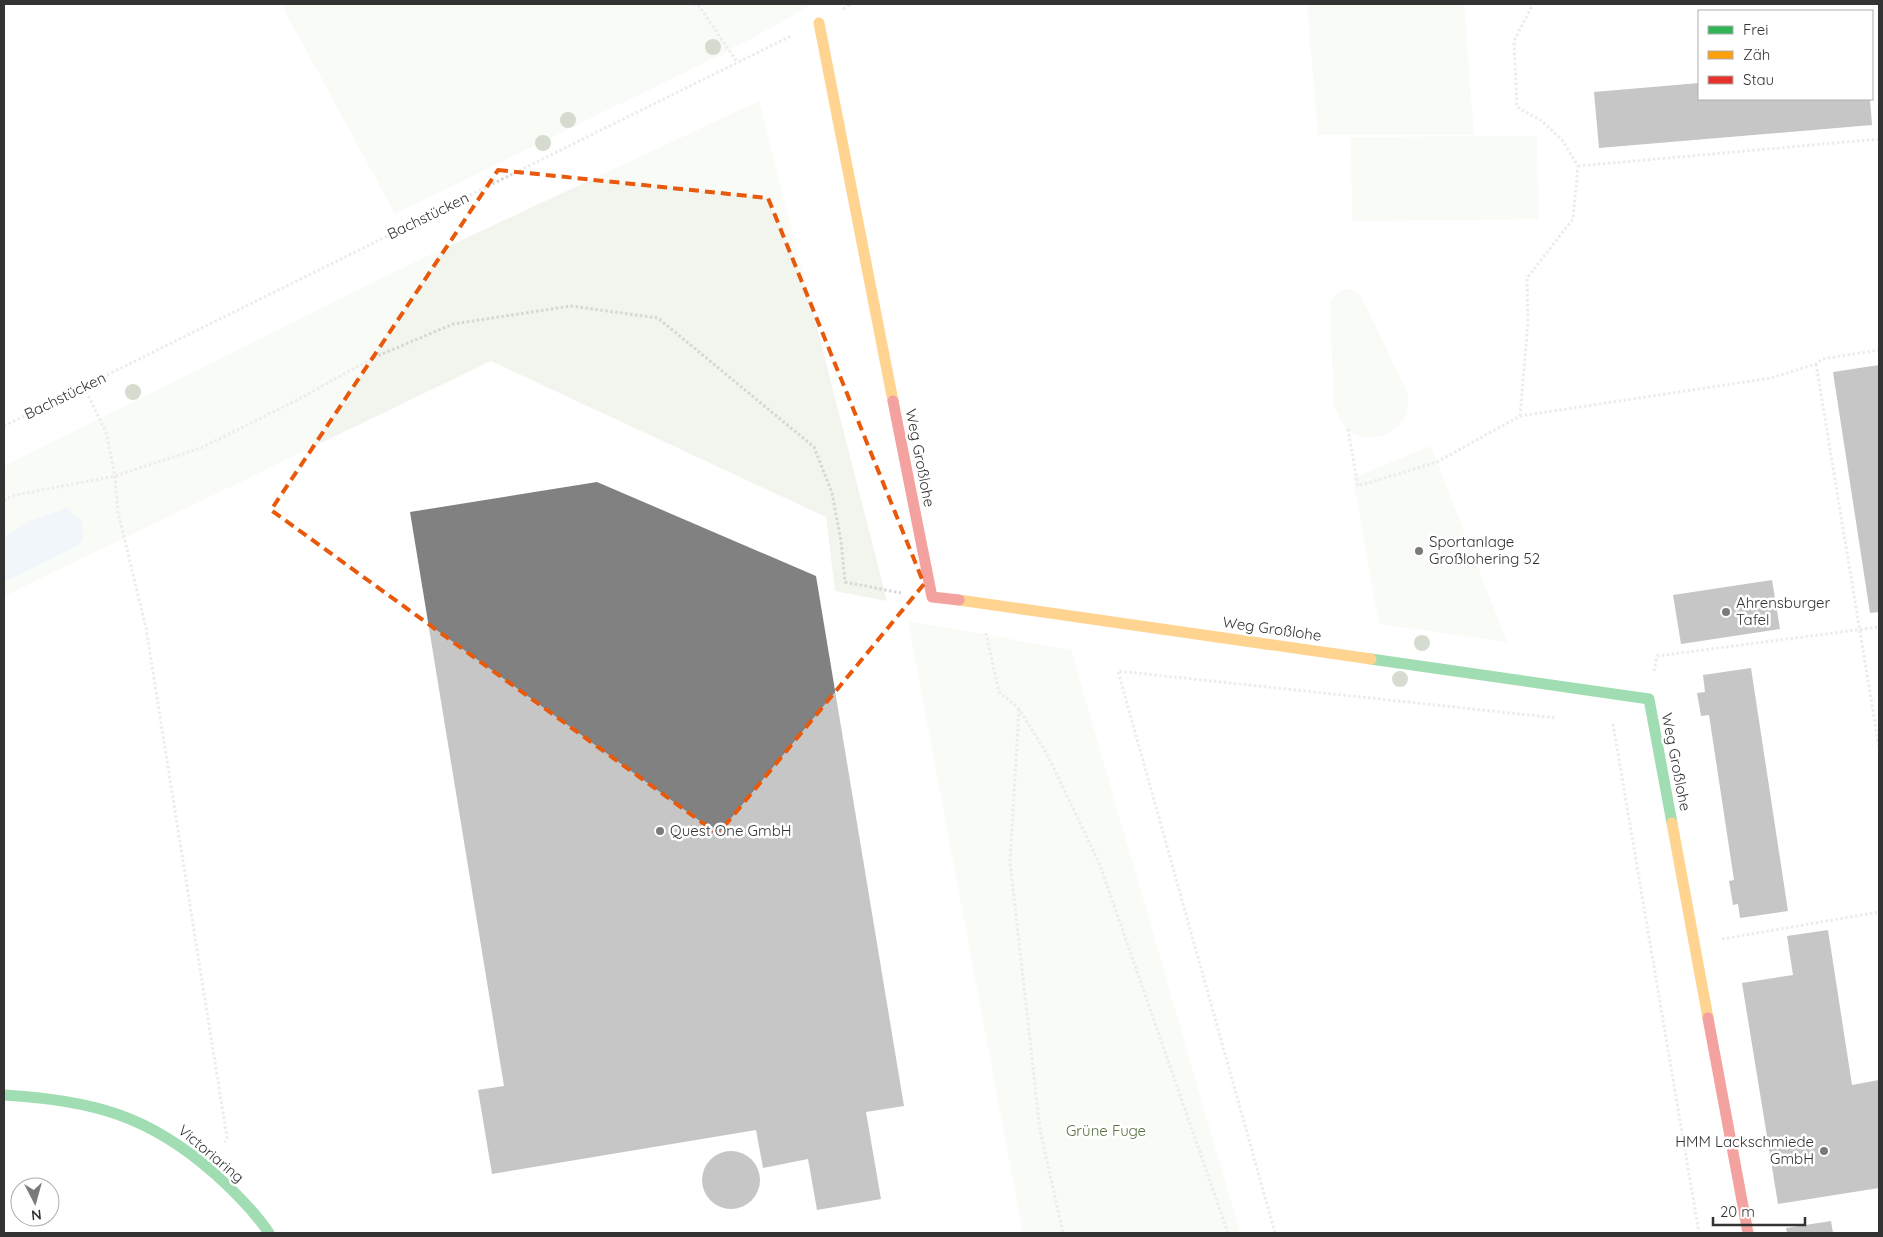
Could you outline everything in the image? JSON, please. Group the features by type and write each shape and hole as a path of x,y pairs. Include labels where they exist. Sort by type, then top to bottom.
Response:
{"street":[{"name":"Weg Großlohe","path":"819,23 932,597 1648,698 1748,1233"},
{"name":"Victoriaring","path":"4,1095 43,1096 88,1103 128,1116 172,1139 210,1169 258,1217 269,1233"}],"path":[{"path":"693,4 699,6 737,62"},
{"name":"Bachstücken","path":"4,426 819,23 851,4"},
{"path":"1520,416 1528,321 1527,278 1573,219 1578,166 1562,140 1542,120 1517,107 1514,41 1533,4"},
{"path":"1578,166 1879,139"},
{"path":"4,501 11,496 115,476 201,448 375,358 453,324 571,306 658,318 814,447 832,493 841,540 845,582 914,596 932,597"},
{"path":"1348,428 1358,486 1437,462 1520,416 1771,378 1816,364 1822,359 1879,350"},
{"path":"1816,364 1879,747"},
{"path":"84,387 106,432 115,476 118,512 146,628 227,1138 210,1169"},
{"path":"980,603 999,692 1019,709 1047,754 1100,865 1228,1233"},
{"path":"1648,698 1657,656 1879,627"},
{"path":"1275,1233 1118,672 1565,719"},
{"path":"1019,709 1010,862 1040,1130 1063,1233"},
{"path":"1604,723 1614,724 1699,1233"},
{"path":"1695,944 1879,912"}],"highlighted area":[{"path":"498,170 768,198 924,584 718,834 271,510"}],"green space":[{"path":"281,4 812,4 712,59 395,214"},
{"path":"1307,4 1464,4 1474,135 1318,135"},
{"path":"759,101 887,601 835,591 826,517 491,361 4,596 4,466 398,270"},
{"path":"1537,136 1538,219 1352,221 1351,137"},
{"path":"1348,289 1357,292 1362,298 1408,394 1407,410 1399,425 1386,434 1378,436 1362,436 1350,432 1342,422 1334,406 1330,304 1336,294"},
{"name":"Sportanlage Großlohering 52","path":"1430,446 1507,642 1379,624 1353,478"},
{"name":"Grüne Fuge","path":"908,621 1071,650 1240,1233 1023,1233"}],"shaded area":[{"path":"67,508 82,521 83,539 79,545 4,582 4,538 30,521"}],"building":[{"path":"1698,83 1698,100 1870,100 1872,125 1599,148 1594,92"},
{"path":"1879,365 1879,612 1870,613 1833,372"},
{"name":"Quest One GmbH","path":"597,482 816,576 904,1106 866,1112 881,1199 817,1210 808,1159 763,1168 756,1130 492,1174 478,1090 504,1086 410,512"},
{"name":"Ahrensburger Tafel","path":"1772,580 1780,629 1681,644 1673,595"},
{"path":"1751,668 1788,911 1740,918 1738,904 1733,905 1729,881 1734,880 1709,715 1701,716 1697,693 1705,692 1703,675"},
{"path":"1828,930 1852,1085 1879,1080 1879,1188 1778,1204 1742,983 1793,975 1787,936"},
{"path":"731,1151 747,1156 755,1164 760,1180 755,1196 747,1204 731,1209 715,1204 707,1196 702,1180 707,1164 715,1156"},
{"path":"1831,1221 1833,1233 1787,1233 1786,1228"}],"traffic: fast":[{"path":"1371,659 1649,699 1672,823"},
{"path":"4,1095 64,1101 117,1114 142,1124 191,1154 215,1174 244,1202 269,1233"}],"traffic: slow":[{"path":"819,23 893,401"},
{"path":"959,600 1371,659"},
{"path":"1672,823 1708,1018"}],"traffic: jam":[{"path":"893,401 932,597 959,600"},
{"path":"1708,1018 1748,1233"}],"place":[{"name":"Sportanlage Großlohering 52","path":"1419,551"},
{"name":"Ahrensburger Tafel","path":"1726,612"},
{"name":"Quest One GmbH","path":"660,831"},
{"name":"HMM Lackschmiede GmbH","path":"1824,1151"}]}
